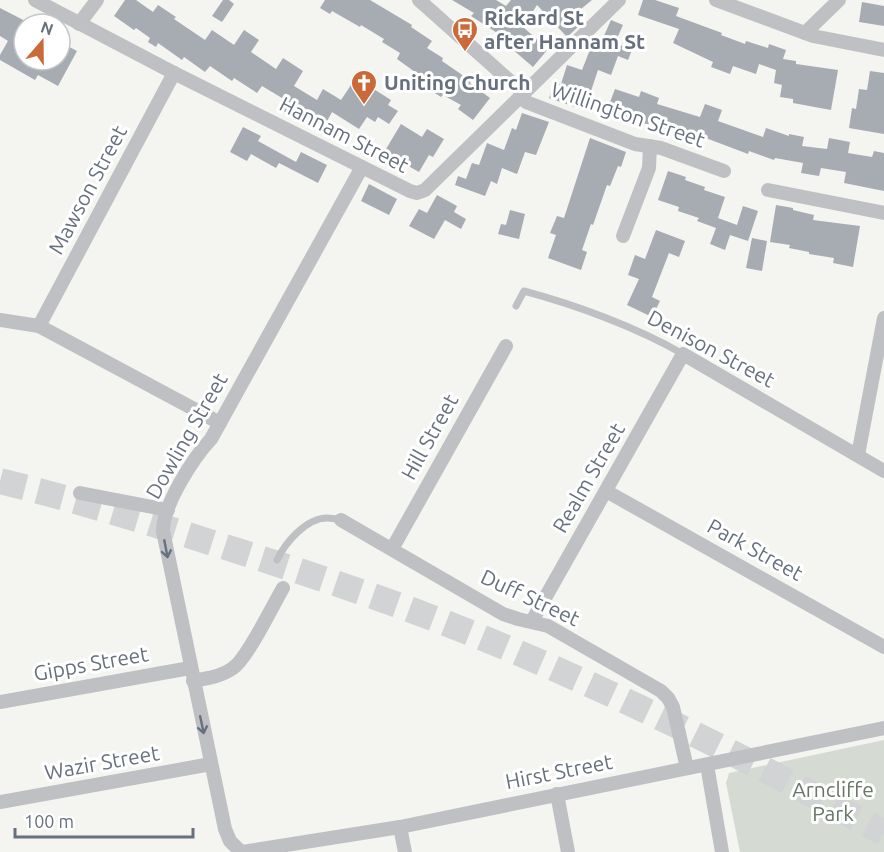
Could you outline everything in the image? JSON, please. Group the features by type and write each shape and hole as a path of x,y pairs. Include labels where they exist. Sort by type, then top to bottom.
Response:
{"street":[{"name":"Hannam Street","path":"35,0 174,73 410,191 421,192 620,0"},
{"path":"79,24 97,0"},
{"name":"Willington Street","path":"419,0 520,90 526,102 635,144 661,148 724,171"},
{"path":"716,0 805,33 884,50"},
{"path":"805,33 839,0"},
{"name":"Mawson Street","path":"39,326 174,73"},
{"path":"623,236 649,168 650,146"},
{"name":"Dowling Street","path":"241,852 230,841 225,829 191,675 163,522 178,489 220,423 362,167"},
{"path":"768,190 884,213"},
{"path":"858,455 884,318"},
{"path":"0,320 39,326 220,423"},
{"name":"Hill Street","path":"392,549 506,346"},
{"name":"Denison Street","path":"683,354 884,471"},
{"name":"Realm Street","path":"532,621 683,354"},
{"name":"Park Street","path":"606,491 884,647"},
{"path":"80,493 168,510"},
{"name":"Duff Street","path":"341,520 503,614 518,620 548,626 661,691 673,707 687,768"},
{"name":"Gipps Street","path":"0,702 191,675 218,676 235,668 244,657 283,588"},
{"name":"Hirst Street","path":"241,852 400,827 884,728"},
{"name":"Wazir Street","path":"0,802 211,764"},
{"path":"707,765 722,852"},
{"path":"557,794 568,852"},
{"path":"400,827 405,852"}],"lane":[{"name":"Denison Street","path":"516,306 524,291 548,297 582,308 683,354"},
{"path":"277,560 282,548 307,525 325,517 341,520"}],"green space":[{"name":"Arncliffe Park","path":"884,740 884,852 740,852 726,783 729,773"}],"building":[{"path":"125,0 136,0 153,12 158,5 205,40 212,30 234,45 244,30 259,40 251,52 276,69 283,58 303,71 294,86 317,100 323,89 341,100 351,85 356,89 361,81 391,100 388,105 398,111 389,124 378,117 375,122 367,117 359,129 332,112 325,125 303,112 298,120 282,110 287,101 262,86 257,93 234,78 232,81 210,66 205,72 184,57 182,60 158,43 156,47 148,42 150,38 114,16"},
{"path":"223,0 229,0 234,4 222,22 212,16"},
{"path":"325,0 370,0 412,25 411,27 432,41 427,48 443,58 442,61 471,81 470,83 490,98 473,120 458,109 461,105 430,90 433,85 397,59 400,53 382,42 384,39 361,25 360,27 332,11 330,14 320,8"},
{"path":"452,0 496,0 506,6 511,0 592,0 570,18 578,27 567,37 537,5 523,27 548,49 533,67 512,49 516,45 471,16 474,13"},
{"path":"643,0 655,0 679,8 676,16 745,44 746,41 768,48 769,44 786,50 783,59 796,61 796,64 838,70 831,110 793,103 793,99 780,97 782,85 774,83 776,70 759,64 756,74 733,66 730,74 711,67 713,62 673,43 679,29 638,15"},
{"path":"862,2 884,6 884,26 859,22"},
{"path":"0,8 12,14 12,67 0,60 0,55 8,41 0,36"},
{"path":"611,20 623,25 615,43 632,50 628,60 618,56 611,75 598,70 588,100 596,103 593,113 549,98 555,82 561,84 567,65 582,70 591,47 594,49 599,37 603,38"},
{"path":"72,48 77,51 72,60"},
{"path":"870,71 884,73 884,134 849,128 852,108 856,109 859,89 867,90"},
{"path":"21,72 66,72 58,86 38,75 35,80"},
{"path":"615,89 639,97 641,91 659,98 657,104 700,117 705,104 722,110 718,121 763,137 766,128 789,136 789,134 804,137 802,146 827,149 829,138 850,142 848,153 872,157 874,151 884,153 884,191 844,183 846,172 821,168 819,176 801,173 803,163 775,158 774,160 749,151 748,154 690,132 689,135 631,120 607,110"},
{"path":"522,113 549,122 536,155 525,152 517,174 502,168 497,184 491,181 485,196 455,185 458,176 466,179 472,163 479,165 487,143 504,150 512,128 516,130"},
{"path":"401,124 422,137 427,129 444,139 433,157 429,155 419,172 383,154"},
{"path":"243,127 261,136 258,141 296,162 301,152 327,165 318,183 279,163 276,168 251,154 247,161 230,152"},
{"path":"590,138 626,152 621,167 618,166 610,186 607,185 593,225 591,224 582,250 587,252 581,270 548,258 556,235 550,233 557,216 564,218"},
{"path":"668,171 705,187 704,190 725,197 718,218 737,225 743,206 758,211 748,241 730,235 725,250 710,244 716,228 697,221 699,218 678,211 679,207 658,200"},
{"path":"369,184 397,199 389,215 361,201"},
{"path":"437,195 457,206 454,212 466,219 461,229 445,220 434,239 409,226 419,209 427,213"},
{"path":"776,205 814,215 813,220 860,226 853,267 833,263 834,258 809,254 809,252 789,248 790,245 770,242"},
{"path":"510,210 525,214 519,239 498,234 501,224 506,225"},
{"path":"656,230 685,241 679,257 669,253 652,297 660,301 652,317 627,305 639,279 628,275 635,255 645,259"},
{"path":"752,238 767,241 762,271 746,268"}],"tunnel":[{"path":"0,481 189,535 351,588 450,625 535,660 636,706 736,755 884,833"}],"place":[{"name":"Rickard St after Hannam St","path":"465,53"},
{"name":"Uniting Church","path":"364,106"}]}
